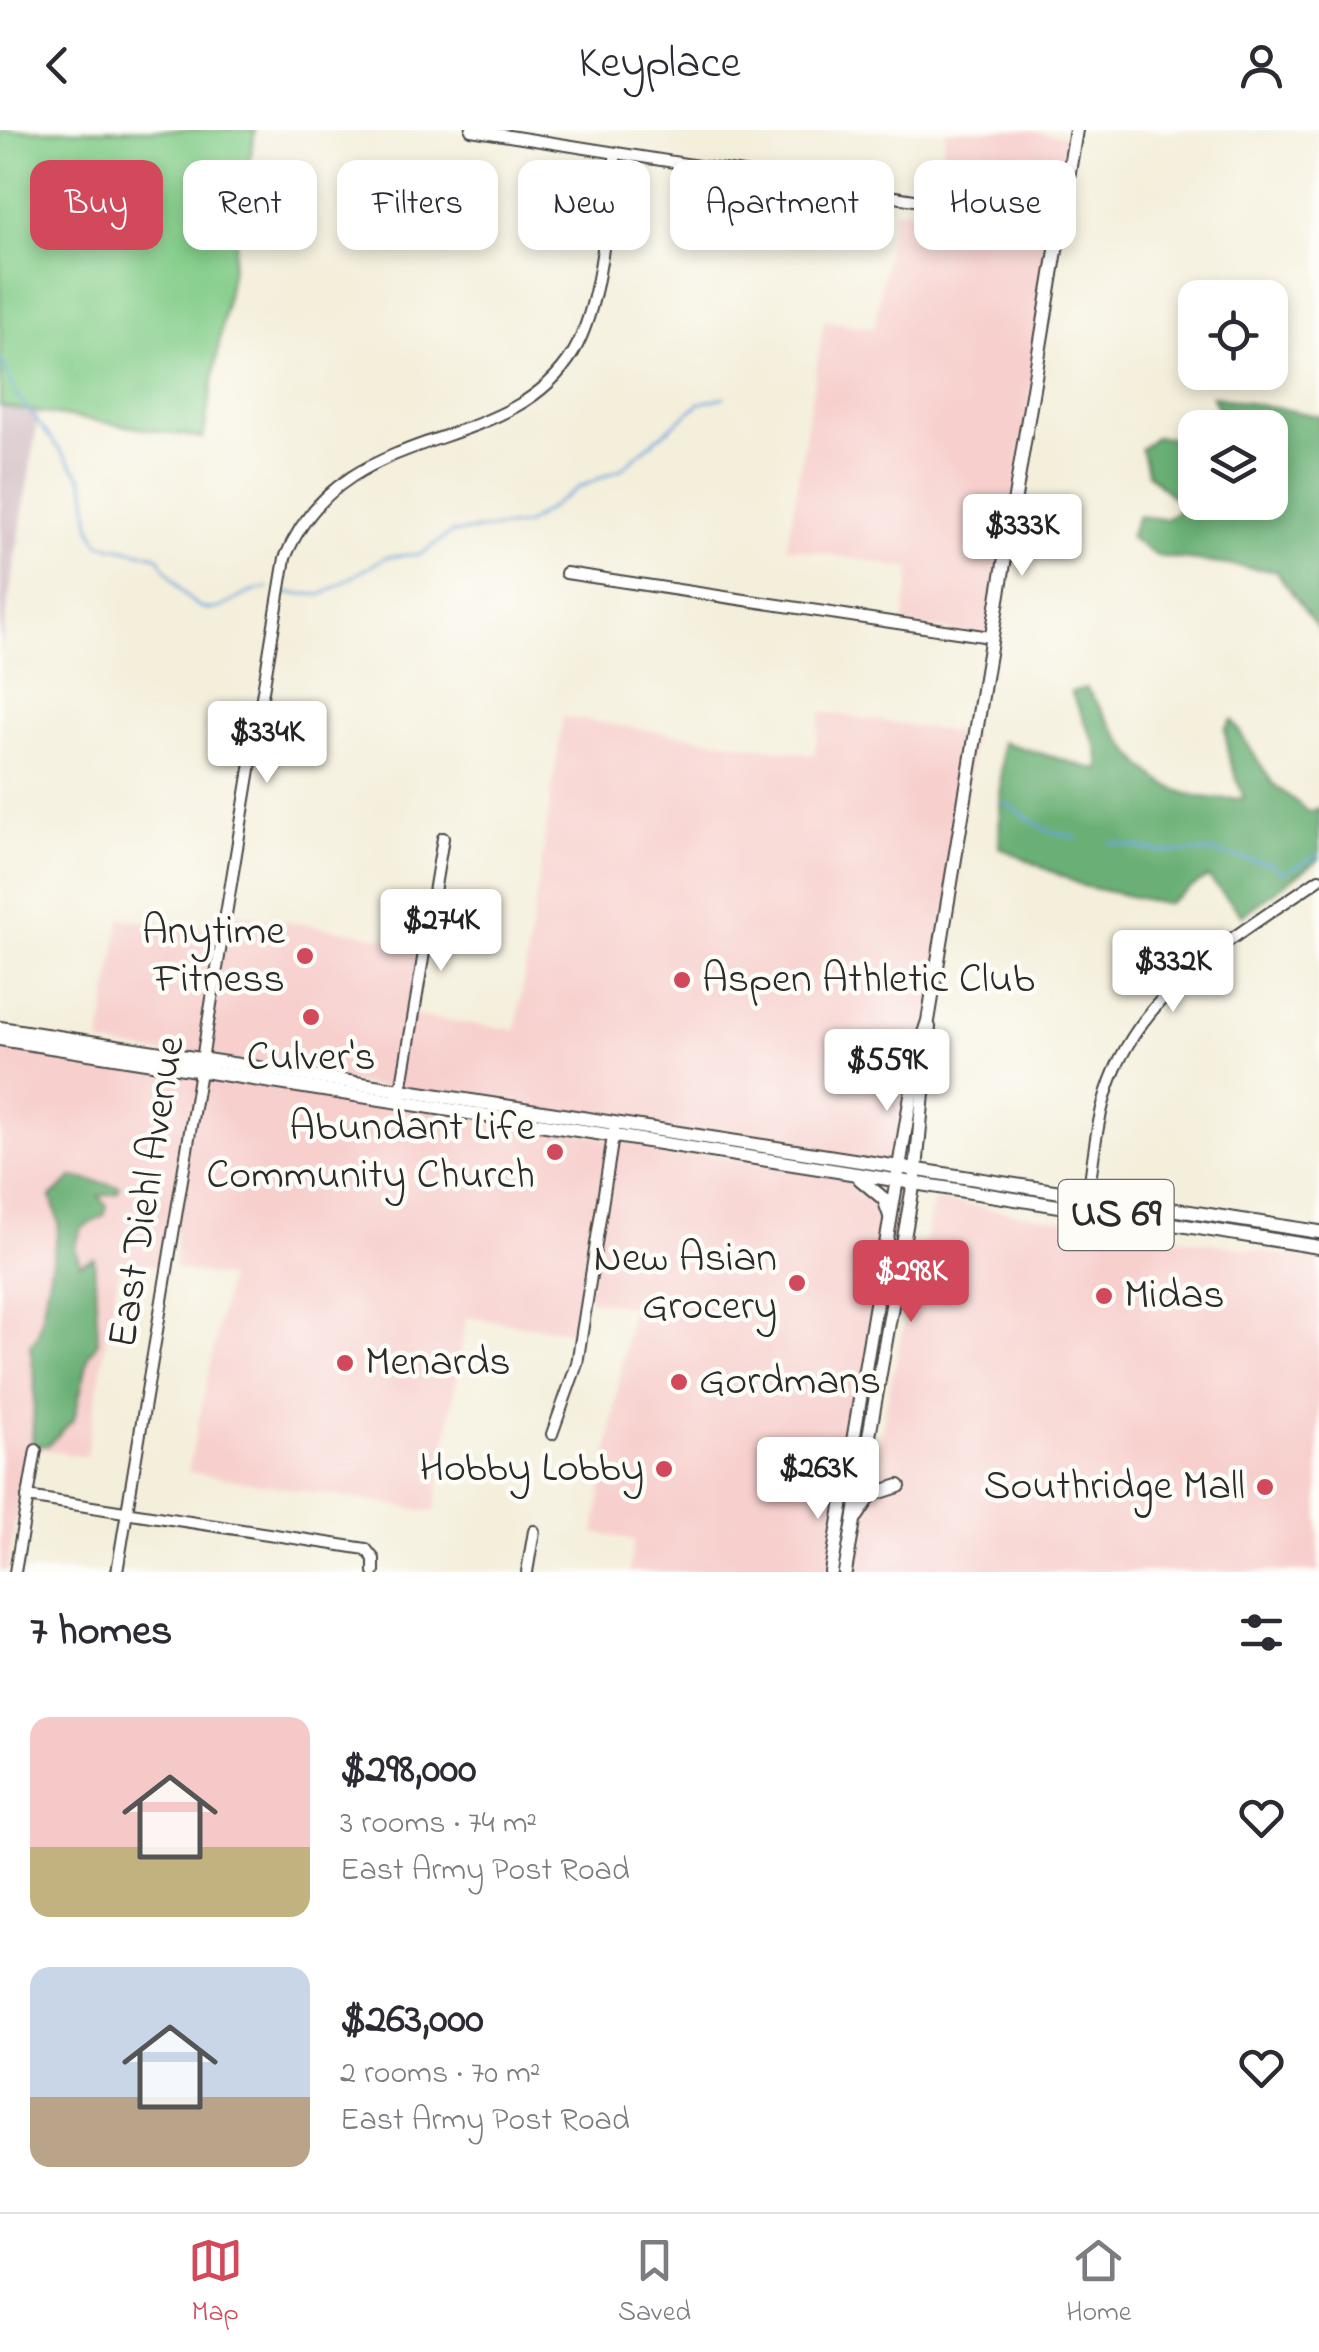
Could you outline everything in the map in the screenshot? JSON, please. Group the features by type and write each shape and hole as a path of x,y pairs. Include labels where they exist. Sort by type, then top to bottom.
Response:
{"main road":[{"path":"1071,160 1076,130"},
{"path":"831,1572 919,1048 928,1022 1055,250"},
{"path":"845,1572 914,1176 930,1047 928,1022"},
{"name":"US 69","path":"0,1028 202,1065 614,1131 1319,1232"},
{"name":"US 69","path":"0,1038 202,1065"},
{"name":"US 69","path":"614,1131 852,1174 898,1174"},
{"path":"852,1174 873,1186 891,1219"},
{"name":"US 69","path":"914,1176 1319,1246"},
{"path":"853,1522 871,1495 899,1486"}],"street":[{"path":"471,130 914,200"},
{"name":"East Diehl Avenue","path":"117,1572 281,575 297,529 316,502 358,472 513,408 558,372 581,338 590,310 616,153"},
{"path":"566,573 990,637"},
{"path":"400,1097 443,838"},
{"path":"1088,1196 1108,1088 1150,1011 1189,970 1319,879"},
{"path":"552,1434 578,1364 614,1131"},
{"path":"14,1572 36,1450"},
{"path":"27,1498 356,1548 371,1554 374,1572"},
{"path":"527,1572 534,1531"}],"shaded area":[{"path":"946,130 1020,130 1074,138 1070,160 941,160"},
{"path":"914,209 914,250 1055,250 990,637 903,624 911,569 787,547 824,321 874,328 887,250 894,250 894,210"},
{"path":"0,406 39,412 0,655"},
{"path":"821,712 974,735 908,1169 100,1044 120,918 223,932 227,912 426,944 414,1016 516,1030 563,717 814,755"},
{"path":"0,1039 901,1186 837,1572 629,1572 634,1540 595,1533 631,1307 588,1299 590,1273 573,1332 466,1317 435,1512 188,1472 228,1278 175,1269 176,1214 160,1266 120,1261 86,1457 29,1447 7,1571 0,1569"},
{"name":"Southridge Mall","path":"934,1200 1319,1260 1319,1572 856,1572 890,1385"}],"green space":[{"path":"0,130 255,130 250,160 183,160 183,250 235,250 203,438 0,406"},
{"path":"1212,396 1287,410 1218,410"},
{"path":"1288,410 1319,416 1319,630 1276,571 1157,556 1129,537 1138,516 1165,519 1178,508 1178,520 1288,520"},
{"path":"1155,437 1178,438 1178,502 1148,474 1141,449"},
{"path":"1086,688 1148,771 1186,793 1244,798 1229,758 1225,729 1232,720 1273,784 1309,812 1319,808 1319,859 1242,915 1208,877 1166,904 1083,886 999,847 1002,742 1100,771 1098,749 1071,692"},
{"path":"73,1177 120,1187 117,1193 99,1196 107,1206 104,1216 82,1228 75,1247 80,1264 94,1258 98,1342 89,1355 74,1419 48,1445 32,1446 35,1380 30,1345 38,1335 59,1224 51,1197"}],"waterway":[{"path":"0,358 18,397 82,478 91,527 100,544 157,556 185,595 203,608 214,609 269,588"},
{"path":"284,593 322,595 386,557 421,554 451,533 525,525 578,488 621,469 700,403 724,397"},
{"path":"1004,802 1046,830 1077,838"},
{"path":"1110,842 1159,852 1211,852 1271,864 1283,873 1319,855"}],"place":[{"name":"Anytime Fitness","path":"305,956"},
{"name":"Aspen Athletic Club","path":"682,980"},
{"name":"Culver's","path":"311,1017"},
{"name":"Abundant Life Community Church","path":"555,1152"},
{"name":"New Asian Grocery","path":"797,1283"},
{"name":"Midas","path":"1104,1296"},
{"name":"Menards","path":"345,1363"},
{"name":"Gordmans","path":"679,1382"},
{"name":"Hobby Lobby","path":"664,1469"},
{"name":"Southridge Mall","path":"1265,1487"}]}
